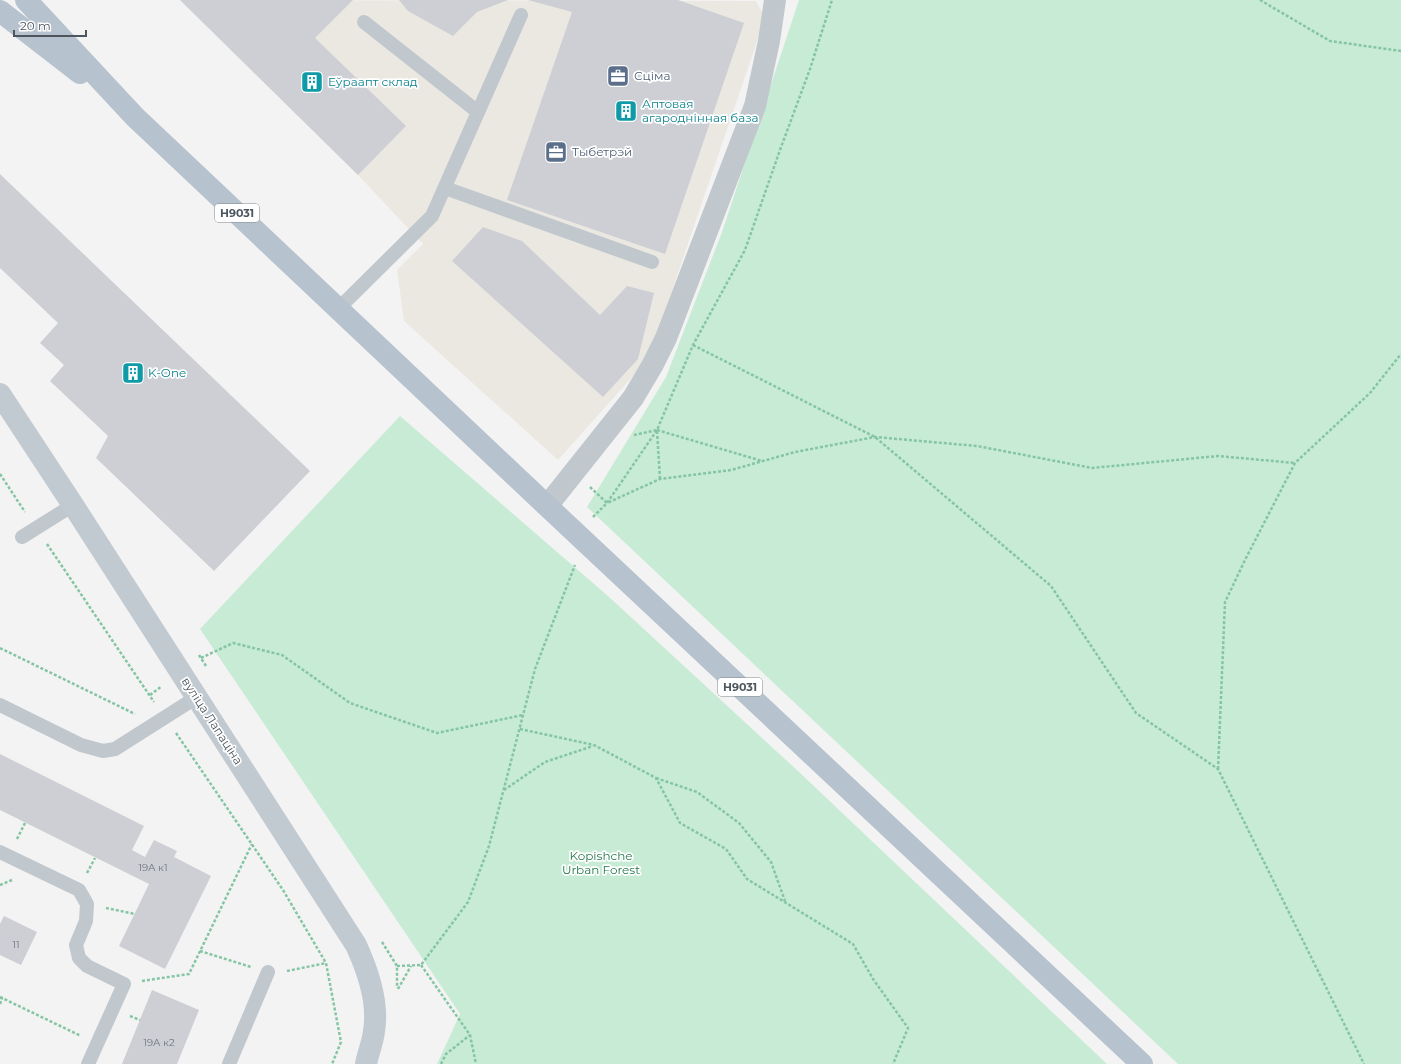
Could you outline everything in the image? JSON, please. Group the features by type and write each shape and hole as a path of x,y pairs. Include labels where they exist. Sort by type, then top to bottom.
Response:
{"main road":[{"name":"Н9031","path":"26,0 136,117 584,541 1142,1064"},
{"name":"Н9031","path":"0,11 136,117"},
{"name":"вуліца Лапаціна","path":"0,394 197,696 356,945 366,968 376,1007 374,1031 366,1064"}],"street":[{"path":"547,506 633,398 652,366 666,338 755,106 769,41 775,0"}],"lane":[{"path":"338,309 432,216 521,15"},
{"path":"364,22 478,112"},
{"path":"445,188 652,262"},
{"path":"22,537 73,505"},
{"path":"0,705 81,745 102,751 115,749 197,696"},
{"path":"0,852 79,890 87,904 86,921 76,945 78,958 87,966 124,984 88,1064"},
{"path":"229,1064 268,972"}],"path":[{"path":"607,503 657,430 693,346 745,250 810,69 832,0"},
{"path":"1260,0 1330,42 1401,51"},
{"path":"693,346 875,437 1051,586 1136,713 1218,770 1364,1064"},
{"path":"1218,770 1225,602 1295,462 1370,393 1401,354"},
{"path":"657,430 660,479"},
{"path":"599,442 657,430 762,461"},
{"path":"607,503 660,479 731,470 795,452 875,437 977,446 1092,468 1218,456 1295,462"},
{"path":"575,472 607,503"},
{"path":"0,474 150,695 168,682"},
{"path":"397,966 421,965 468,902 489,846 535,669 584,541"},
{"path":"201,658 233,643 282,655 350,703 437,733 523,715"},
{"path":"0,648 139,716"},
{"path":"173,729 283,890 326,963 342,1042 332,1064"},
{"path":"520,729 594,746 656,778 697,792 739,823 771,862 785,901"},
{"path":"504,790 545,762 594,746"},
{"path":"656,778 680,823 726,849 747,879 853,944 873,979 908,1028 893,1064"},
{"path":"124,984 188,974 252,844"},
{"path":"87,904 135,914"},
{"path":"421,965 470,1035 476,1064"},
{"path":"397,990 412,966"},
{"path":"0,1004 1,998 97,1044"},
{"path":"441,1064 446,1054 470,1035"}],"shaded area":[{"path":"180,0 756,1 765,18 649,358 558,460 404,321 397,270 423,244 358,175"}],"green space":[{"path":"799,0 1401,0 1401,1064 1178,1064 587,507 666,377 722,232"},
{"name":"Kopishche Urban Forest","path":"400,416 608,596 799,772 1107,1064 437,1064 460,1014 200,629"}],"building":[{"name":"Еўраапт склад","path":"180,0 353,0 315,38 406,126 358,175"},
{"path":"399,0 508,0 477,12 453,36 408,11"},
{"name":"Аптовая агароднінная база","path":"528,0 678,0 744,23 665,254 507,200 572,12"},
{"name":"K-One","path":"0,174 310,471 214,571 96,458 108,436 50,381 64,365 40,343 58,323 0,268"},
{"path":"483,227 522,241 600,315 627,286 654,293 638,359 603,397 452,261"},
{"path":"0,754 144,826 132,850 145,857 154,840 177,851 174,857 211,876 165,969 119,946 149,884 0,810"},
{"path":"4,916 37,932 21,965 0,955 0,924"},
{"path":"152,990 199,1010 177,1064 122,1064"}],"place":[{"name":"Сціма","path":"618,76"},
{"name":"Еўраапт склад","path":"312,82"},
{"name":"Аптовая агароднінная база","path":"626,111"},
{"name":"Тыбетрэй","path":"556,152"},
{"name":"K-One","path":"133,373"}]}
